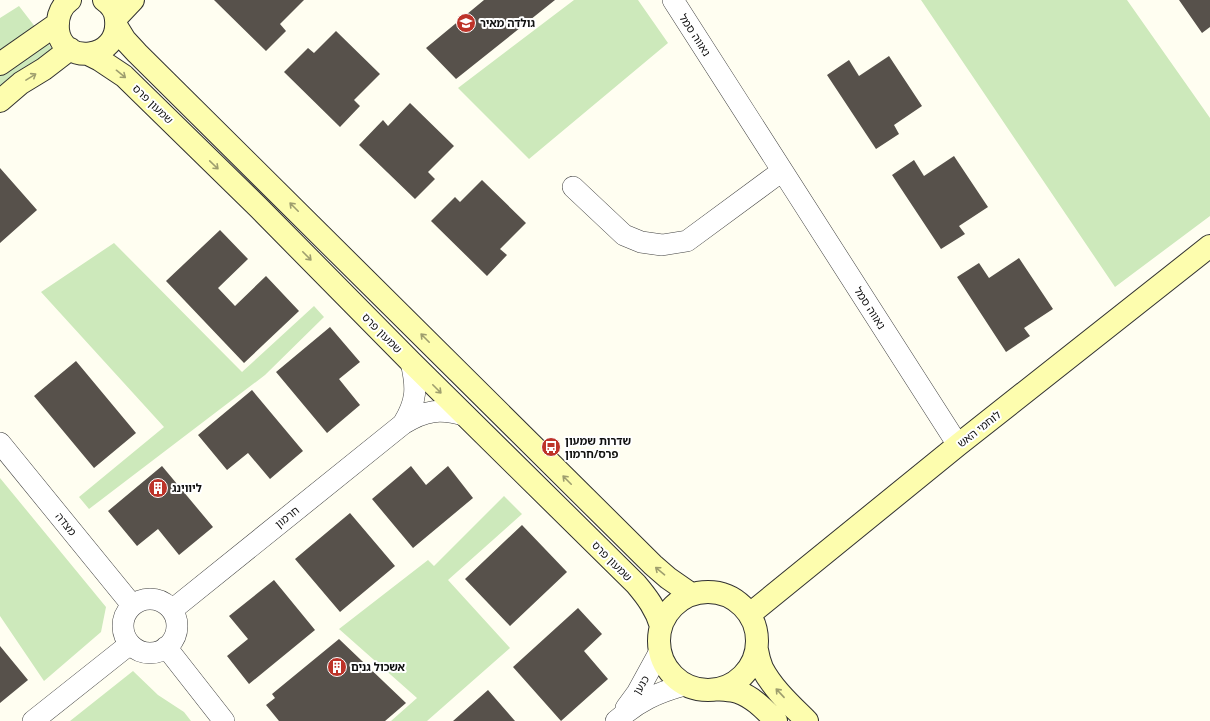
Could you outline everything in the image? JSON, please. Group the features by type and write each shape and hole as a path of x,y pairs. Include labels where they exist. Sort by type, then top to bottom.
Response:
{"street":[{"path":"70,0 62,8 58,15 58,34 63,42 79,51 96,53 107,46 115,36 112,15"},
{"path":"112,15 133,0"},
{"name":"נאווה סמל","path":"672,0 958,445"},
{"path":"112,15 125,40 137,53 647,559 668,578 691,594"},
{"path":"0,64 57,24"},
{"path":"0,101 21,83 79,51"},
{"name":"שמעון פרס","path":"79,51 100,60 124,76 259,208 410,362 636,584 657,612 661,626"},
{"path":"573,188 624,235 641,242 662,245 687,241 782,171"},
{"name":"לוחמי האש","path":"750,614 958,445 1210,246"},
{"name":"חרמון","path":"403,424 411,411 414,400 415,388 410,362"},
{"name":"חרמון","path":"172,610 403,424 415,416 429,412 444,411 466,416"},
{"name":"מצדה","path":"0,444 132,605"},
{"path":"718,689 732,684 743,675 752,663 756,650 757,637 755,624 750,614 740,603 729,596 717,592 704,591 691,594 680,599 664,616 658,644 661,658 668,670 678,680 690,687 704,690 718,689 738,692 750,698 776,721"},
{"path":"149,599 158,600 166,604 172,610 176,626 175,634 166,647 151,652 143,652 130,644 125,636 123,624 127,612 132,605 149,599"},
{"path":"33,721 130,644"},
{"path":"166,647 224,721"},
{"path":"756,650 762,667 769,680 807,721"},
{"name":"כנען","path":"618,719 637,693 660,651"},
{"name":"כנען","path":"618,719 648,697 685,684"}],"green space":[{"path":"574,0 638,0 668,43 529,159 458,88"},
{"path":"921,0 1127,0 1210,118 1210,216 1115,287"},
{"path":"19,6 53,50 0,90 0,18"},
{"path":"114,243 242,372 314,306 324,317 265,375 89,509 79,497 164,427 41,292"},
{"path":"0,478 106,607 101,632 44,681 0,616"},
{"path":"504,496 522,514 448,580 510,648 427,721 391,721 417,698 339,629 428,560 434,566"},
{"path":"133,671 158,695 184,712 191,721 70,721"}],"building":[{"path":"214,0 304,0 280,24 286,31 266,51"},
{"path":"484,0 555,0 456,79 426,48"},
{"path":"1179,0 1210,0 1210,27 1202,33"},
{"path":"336,31 380,74 354,100 360,106 340,127 284,72 308,48 314,53"},
{"path":"889,56 922,106 894,125 899,134 876,149 827,75 849,60 859,76"},
{"path":"410,103 454,146 428,172 435,179 415,199 359,145 383,120 388,126"},
{"path":"954,156 988,207 959,226 965,234 941,249 892,175 914,160 924,176"},
{"path":"0,168 37,210 0,243"},
{"path":"482,180 526,223 500,249 507,255 487,276 431,221 455,197 460,202"},
{"path":"220,230 248,259 218,288 235,306 266,276 299,311 244,363 166,281"},
{"path":"1019,258 1053,309 1024,328 1030,336 1006,352 957,277 979,263 989,278"},
{"path":"330,327 360,362 339,379 360,405 327,433 276,372"},
{"path":"76,361 136,433 94,468 34,396"},
{"name":"ליווינג","path":"252,390 303,451 270,479 248,453 227,470 198,435"},
{"name":"ליווינג","path":"162,466 213,527 179,555 158,529 137,546 108,511"},
{"path":"411,466 426,485 448,466 473,498 413,548 372,499"},
{"path":"350,513 395,566 340,612 295,559"},
{"path":"522,525 567,572 510,626 465,579"},
{"path":"274,580 315,630 249,684 227,656 248,639 229,616"},
{"path":"578,608 602,634 584,651 608,679 561,721 513,667"},
{"name":"אשכול גנים","path":"339,639 406,703 385,721 279,721 266,705 275,698 272,694"},
{"path":"0,646 28,680 0,703"},
{"path":"488,690 515,721 453,721"}],"place":[{"name":"גולדה מאיר","path":"466,23"},
{"name":"שדרות שמעון פרס/חרמון","path":"551,447"},
{"name":"ליווינג","path":"158,488"},
{"name":"אשכול גנים","path":"337,667"}]}
